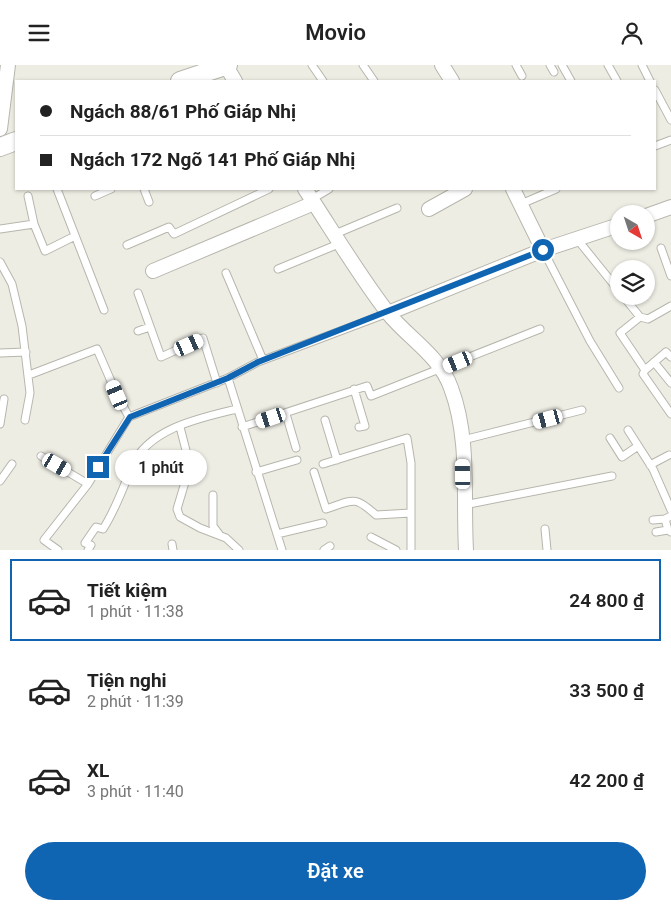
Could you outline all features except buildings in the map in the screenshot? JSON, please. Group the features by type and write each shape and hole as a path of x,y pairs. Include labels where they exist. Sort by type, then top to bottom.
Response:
{"street":[{"path":"183,80 227,65 234,80"},
{"path":"442,65 451,80"},
{"path":"0,129 5,73"},
{"path":"0,147 15,141"},
{"path":"429,209 463,190"},
{"path":"514,190 543,250"},
{"path":"154,271 310,197 388,313 442,369 459,412 464,440 466,550"},
{"path":"655,213 671,207"},
{"path":"388,313 543,250 610,228"}],"lane":[{"path":"312,65 321,80"},
{"path":"363,65 373,80"},
{"path":"516,65 522,75"},
{"path":"550,65 554,72"},
{"path":"562,65 570,80"},
{"path":"608,65 616,80"},
{"path":"642,65 650,80"},
{"path":"656,92 671,120"},
{"path":"656,146 671,140"},
{"path":"57,190 104,310"},
{"path":"94,196 109,190"},
{"path":"144,190 150,202"},
{"path":"127,245 169,227 174,234 267,190"},
{"path":"310,197 327,190"},
{"path":"521,204 554,190"},
{"path":"28,196 34,224 45,251 76,236"},
{"path":"278,269 397,208"},
{"path":"0,229 34,224"},
{"path":"577,239 610,280"},
{"path":"661,248 671,276"},
{"path":"543,250 590,341 619,388"},
{"path":"0,262 12,284 26,352 30,393 25,420"},
{"path":"226,273 263,361"},
{"path":"138,293 161,357 204,335 217,383"},
{"path":"630,305 640,317 648,319 656,317 671,306"},
{"path":"58,550 44,540 88,484 130,417 217,383 263,361 388,313"},
{"path":"640,317 620,333 645,370 644,374 671,414"},
{"path":"138,331 150,327"},
{"path":"242,427 340,397 342,393 354,389 367,386 371,396 540,329"},
{"path":"29,375 97,349 117,395 130,417"},
{"path":"0,353 26,352"},
{"path":"645,370 666,352 671,357"},
{"path":"654,362 671,383"},
{"path":"228,378 282,550"},
{"path":"354,389 365,425 359,427"},
{"path":"0,424 4,399"},
{"path":"88,550 91,545 86,543 96,527 103,529 117,509 133,465 145,446 180,427 207,416 237,409"},
{"path":"464,440 582,410"},
{"path":"286,414 296,448"},
{"path":"325,421 337,460"},
{"path":"180,427 186,464 186,479 177,509 180,517 226,538"},
{"path":"628,430 650,465 671,509"},
{"path":"323,464 408,438 411,463 411,550"},
{"path":"610,438 622,457 638,446"},
{"path":"650,465 668,455"},
{"path":"41,456 88,484"},
{"path":"256,472 298,460"},
{"path":"0,481 12,464"},
{"path":"0,468 8,471"},
{"path":"314,473 326,509 354,500 362,503 376,515 411,513"},
{"path":"464,505 612,476"},
{"path":"213,495 213,528 239,550"},
{"path":"654,520 668,518 669,531 656,532"},
{"path":"277,535 323,523"},
{"path":"545,529 547,550"},
{"path":"371,537 396,550"}],"route":[{"path":"98,467 130,417 228,378 258,362 388,313 543,250"}]}
